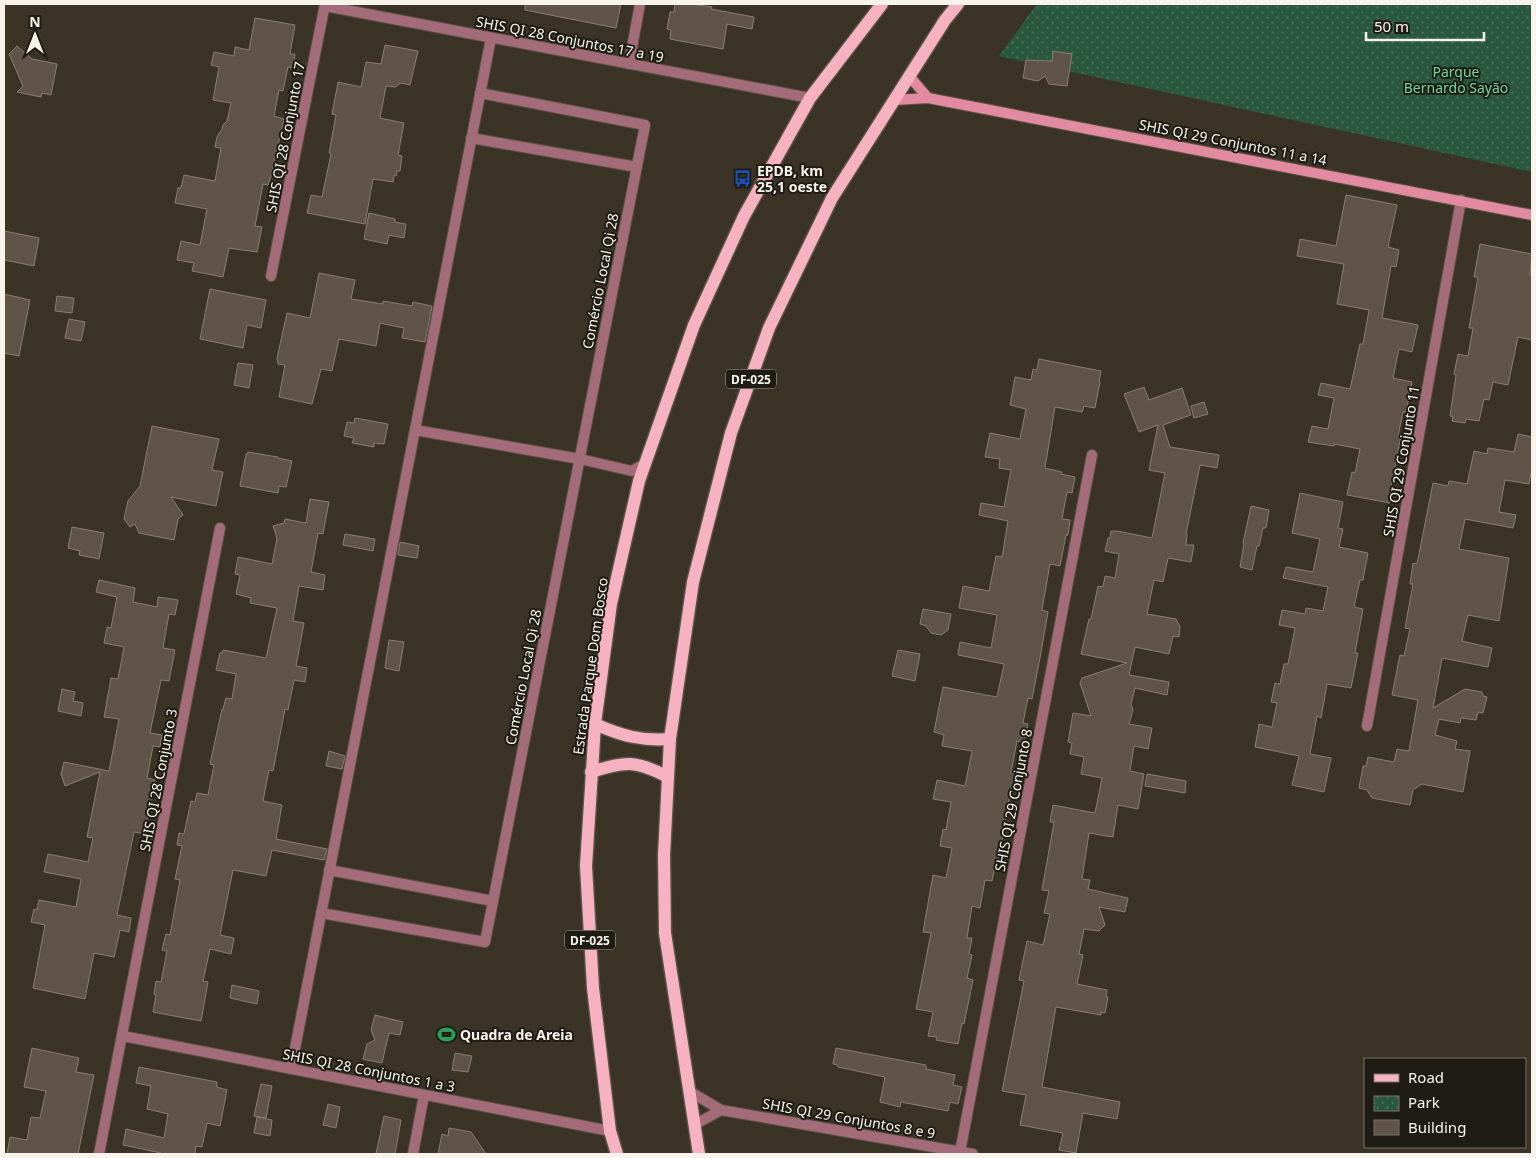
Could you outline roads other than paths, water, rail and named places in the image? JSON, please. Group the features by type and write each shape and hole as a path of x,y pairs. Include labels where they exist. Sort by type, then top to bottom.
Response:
{"main road":[{"name":"Estrada Parque Dom Bosco","path":"616,1154 610,1131 593,988 586,866 595,724 611,604 635,476 644,464 694,325 744,216 810,98 882,4"},
{"name":"DF-025","path":"699,1154 665,933 664,855 670,739 693,582 731,433 769,328 832,198 945,20 958,4"},
{"path":"595,724 614,733 627,736 648,740 670,739"},
{"path":"591,772 613,765 631,764 648,766 668,777"}],"street":[{"path":"629,64 640,4"},
{"name":"SHIS QI 28 Conjuntos 17 a 19","path":"325,5 810,98"},
{"name":"SHIS QI 28 Conjunto 17","path":"271,276 325,5"},
{"path":"290,1069 490,38"},
{"path":"910,77 928,98"},
{"name":"Comércio Local Qi 28","path":"321,913 485,942 637,168 645,125 480,93"},
{"name":"SHIS QI 29 Conjuntos 11 a 14","path":"894,100 928,98 1532,215"},
{"path":"471,138 637,168"},
{"name":"SHIS QI 29 Conjunto 11","path":"1367,726 1461,200"},
{"path":"415,430 580,459 635,476"},
{"name":"SHIS QI 29 Conjunto 8","path":"960,1152 1092,454"},
{"name":"SHIS QI 28 Conjunto 3","path":"100,1154 220,528"},
{"path":"329,870 493,901"},
{"name":"SHIS QI 28 Conjuntos 1 a 3","path":"123,1036 610,1131"},
{"name":"SHIS QI 29 Conjuntos 8 e 9","path":"688,1091 721,1110 973,1154"},
{"path":"413,1154 424,1095"},
{"path":"694,1125 721,1110"}],"place":[{"name":"EPDB, km 25,1 oeste","path":"743,178"},
{"name":"Quadra de Areia","path":"446,1034"}],"park label":[{"name":"Parque Bernardo Sayão","path":"1456,79"}]}
